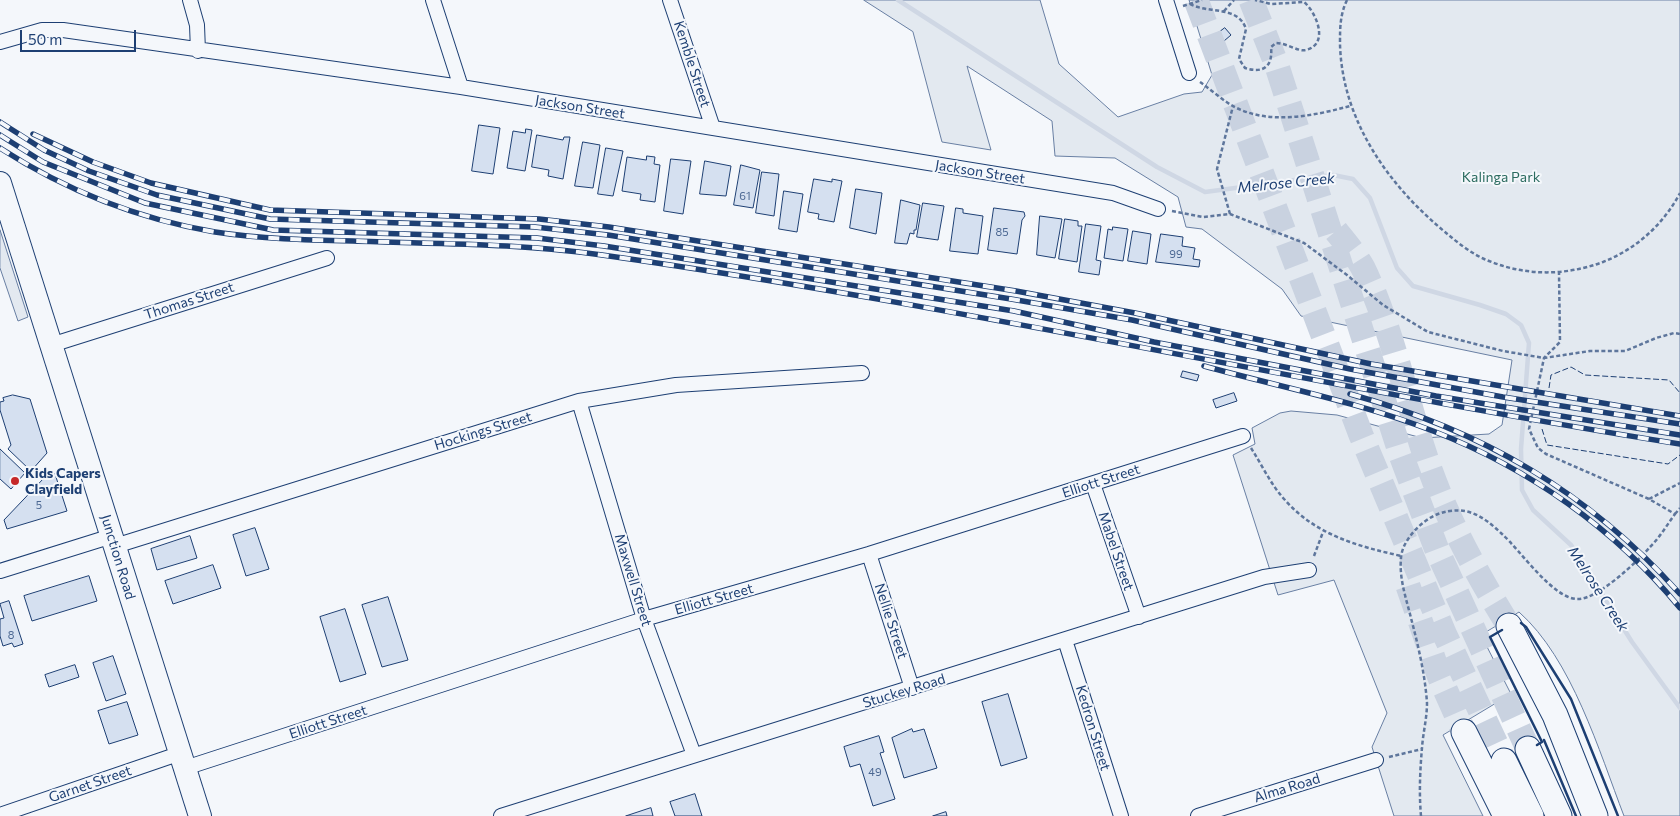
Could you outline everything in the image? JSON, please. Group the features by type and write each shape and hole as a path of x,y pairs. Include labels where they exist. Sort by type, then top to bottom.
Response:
{"highway":[{"path":"1509,626 1554,715 1595,816"},
{"path":"1464,732 1506,816"},
{"path":"1528,749 1558,816"},
{"path":"1504,761 1530,816"}],"main road":[{"name":"Junction Road","path":"0,183 200,816"}],"street":[{"path":"190,0 197,25 198,51"},
{"path":"433,0 460,88"},
{"name":"Kemble Street","path":"670,0 713,128"},
{"path":"1168,5 1189,73"},
{"name":"Jackson Street","path":"0,42 27,33 52,29 460,88 1113,193 1158,209"},
{"name":"Thomas Street","path":"51,345 327,258"},
{"name":"Hockings Street","path":"114,541 579,401 676,385 862,373"},
{"name":"Maxwell Street","path":"579,401 644,619 694,755"},
{"name":"Elliott Street","path":"183,760 644,619 869,554 1243,436"},
{"name":"Mabel Street","path":"1093,484 1138,617"},
{"path":"0,571 114,541"},
{"name":"Nellie Street","path":"869,554 912,688"},
{"name":"Stuckey Road","path":"501,816 1264,577 1309,570"},
{"name":"Kedron Street","path":"1065,640 1121,816"},
{"name":"Garnet Street","path":"0,815 183,760"},
{"name":"Alma Road","path":"1198,816 1376,760"}],"path":[{"path":"1168,5 1190,4 1202,0"},
{"path":"1224,11 1234,0"},
{"path":"1190,4 1196,8 1224,11 1234,15 1244,24 1246,30 1239,59 1245,68 1259,70 1270,64 1272,59 1271,47 1276,43 1290,44 1300,50 1305,50 1314,44 1319,27 1317,18 1304,2 1271,4 1255,0"},
{"path":"1347,0 1340,15 1341,65 1350,106 1382,167 1415,207 1460,245 1487,261 1513,270 1558,273 1591,266 1623,254 1650,234 1672,207 1680,193"},
{"path":"1189,73 1233,106 1255,113 1285,118 1321,114 1350,106"},
{"path":"1230,214 1217,169 1233,106"},
{"path":"1158,209 1202,217 1230,214 1304,243 1383,305 1428,332 1503,351 1533,358 1590,351 1625,351 1656,338 1674,333 1680,334"},
{"path":"1558,273 1560,342 1544,358 1529,429 1531,436 1538,448 1546,454 1649,498 1675,514"},
{"path":"1243,436 1284,500 1323,532 1361,547 1400,556"},
{"path":"1649,498 1680,483"},
{"path":"1421,816 1422,749 1427,704 1420,654 1404,591 1400,556 1416,528 1424,521 1445,512 1467,511 1482,516 1520,550 1549,585 1566,597 1577,599 1587,597 1614,580 1650,547 1680,508"},
{"path":"1309,570 1323,532"},
{"path":"1376,760 1422,749"}],"green space":[{"name":"Kalinga Park","path":"864,0 1040,0 1059,64 1118,117 1184,94 1202,92 1212,75 1189,0 1680,0 1680,816 1624,816 1594,735 1569,680 1538,632 1519,612 1481,635 1511,694 1443,735 1483,816 1394,816 1372,747 1387,713 1334,580 1278,595 1233,455 1255,444 1252,428 1280,413 1291,411 1337,415 1422,438 1489,434 1502,425 1512,360 1301,316 1282,289 1202,229 1186,227 1178,197 1115,158 1055,156 1052,121 967,66 991,150 942,142 913,32"},
{"path":"0,230 28,317 18,321 0,268"}],"building":[{"path":"1225,28 1231,35 1224,41 1217,34"},
{"path":"479,125 500,128 493,174 472,171"},
{"path":"526,129 532,130 525,171 507,168 513,131 525,133"},
{"path":"537,135 563,140 564,137 570,137 563,179 548,176 549,170 532,167"},
{"path":"583,142 600,145 593,188 575,186"},
{"path":"606,148 623,151 613,196 598,194"},
{"path":"647,156 655,157 654,164 660,165 655,202 640,200 641,194 622,191 627,157 646,160"},
{"path":"671,159 691,161 683,214 664,211"},
{"path":"705,161 731,166 726,196 700,194"},
{"path":"741,165 760,170 753,208 734,205"},
{"path":"762,172 779,174 774,216 756,213"},
{"path":"814,179 832,182 832,179 842,181 834,222 818,219 819,214 808,212"},
{"path":"856,189 882,193 876,234 850,228"},
{"path":"784,191 803,194 797,232 779,229"},
{"path":"901,200 920,205 916,230 914,230 914,234 910,233 907,244 895,243"},
{"path":"923,203 944,206 938,240 917,237"},
{"path":"956,208 963,209 963,213 983,216 978,254 950,251"},
{"path":"994,208 1024,212 1025,216 1022,220 1017,254 988,250"},
{"path":"1040,216 1062,219 1055,258 1037,255"},
{"path":"1065,219 1078,221 1078,226 1082,226 1077,262 1059,259"},
{"path":"1086,224 1101,226 1096,260 1101,261 1099,275 1079,272"},
{"path":"1113,227 1128,229 1123,261 1104,258 1108,229 1112,230"},
{"path":"1133,231 1151,234 1147,264 1128,261"},
{"path":"1161,234 1183,237 1182,246 1195,248 1193,259 1200,260 1199,267 1156,262"},
{"path":"1183,371 1199,375 1197,381 1181,377"},
{"path":"1234,393 1237,401 1216,408 1213,400"},
{"path":"13,395 30,399 47,453 31,471 8,449 11,445 0,410 0,402 4,401 3,398"},
{"path":"0,449 25,473 11,489 0,479"},
{"path":"55,474 67,511 7,529 4,520 44,478"},
{"path":"255,528 269,569 246,576 233,535"},
{"path":"190,536 197,558 157,570 151,549"},
{"path":"213,565 221,588 173,604 165,581"},
{"path":"89,576 97,601 32,621 24,596"},
{"path":"388,597 408,660 382,667 362,605"},
{"path":"9,601 23,644 14,647 12,643 3,646 0,636 0,619 4,618 0,604"},
{"path":"345,609 366,674 340,682 320,617"},
{"path":"113,656 126,694 106,701 93,663"},
{"path":"75,665 79,677 49,687 45,675"},
{"path":"1008,694 1027,758 1001,766 982,702"},
{"path":"127,702 138,735 109,744 98,711"},
{"path":"912,729 913,732 924,729 937,768 904,778 892,738"},
{"path":"879,736 884,752 880,753 895,799 873,806 860,764 850,767 844,747"},
{"path":"695,794 702,816 675,816 670,802"},
{"path":"651,808 653,816 626,816"},
{"path":"946,812 947,816 933,816"}],"waterway":[{"name":"Melrose Creek","path":"898,0 1157,167 1205,192 1333,175 1353,179 1370,198 1397,268 1413,286 1506,314 1521,325 1529,343 1521,449 1522,490 1533,510 1571,545 1632,642 1680,708"}],"tunnel":[{"path":"1196,0 1361,435 1444,633 1504,761"},
{"path":"1251,0 1276,63 1401,455 1437,550 1528,749"},
{"path":"1336,231 1360,263 1373,290 1382,313 1424,452 1441,498 1472,563 1509,626"},
{"path":"1408,586 1440,678 1464,732"}],"railway":[{"path":"0,122 44,150 89,171 157,195 270,219 535,227 608,235 1132,320 1350,369 1503,397 1680,424"},
{"path":"33,134 93,162 151,183 270,210 539,219 609,227 1016,291 1135,313 1371,364 1680,416"},
{"path":"0,135 43,162 145,203 273,230 537,238 604,246 1014,311 1154,342 1436,396 1680,435"},
{"path":"0,148 50,177 103,201 158,219 215,232 284,239 509,246 602,255 872,298 1410,398 1680,444"},
{"path":"1204,366 1348,403 1405,421 1469,446 1503,463 1536,482 1599,527 1655,579 1680,608"},
{"path":"1350,394 1444,426 1488,446 1530,469 1570,495 1608,525 1645,558 1680,594"}],"fence":[{"path":"1549,388 1551,375 1571,367 1585,375 1669,380 1680,393"},
{"path":"1542,429 1547,445 1668,464 1680,455"}],"wall":[{"path":"1521,623 1526,627 1571,699 1618,816"},
{"path":"1502,630 1490,637 1542,742 1537,745"},
{"path":"1544,740 1576,816"}],"place":[{"name":"Kids Capers Clayfield","path":"15,481"}]}
